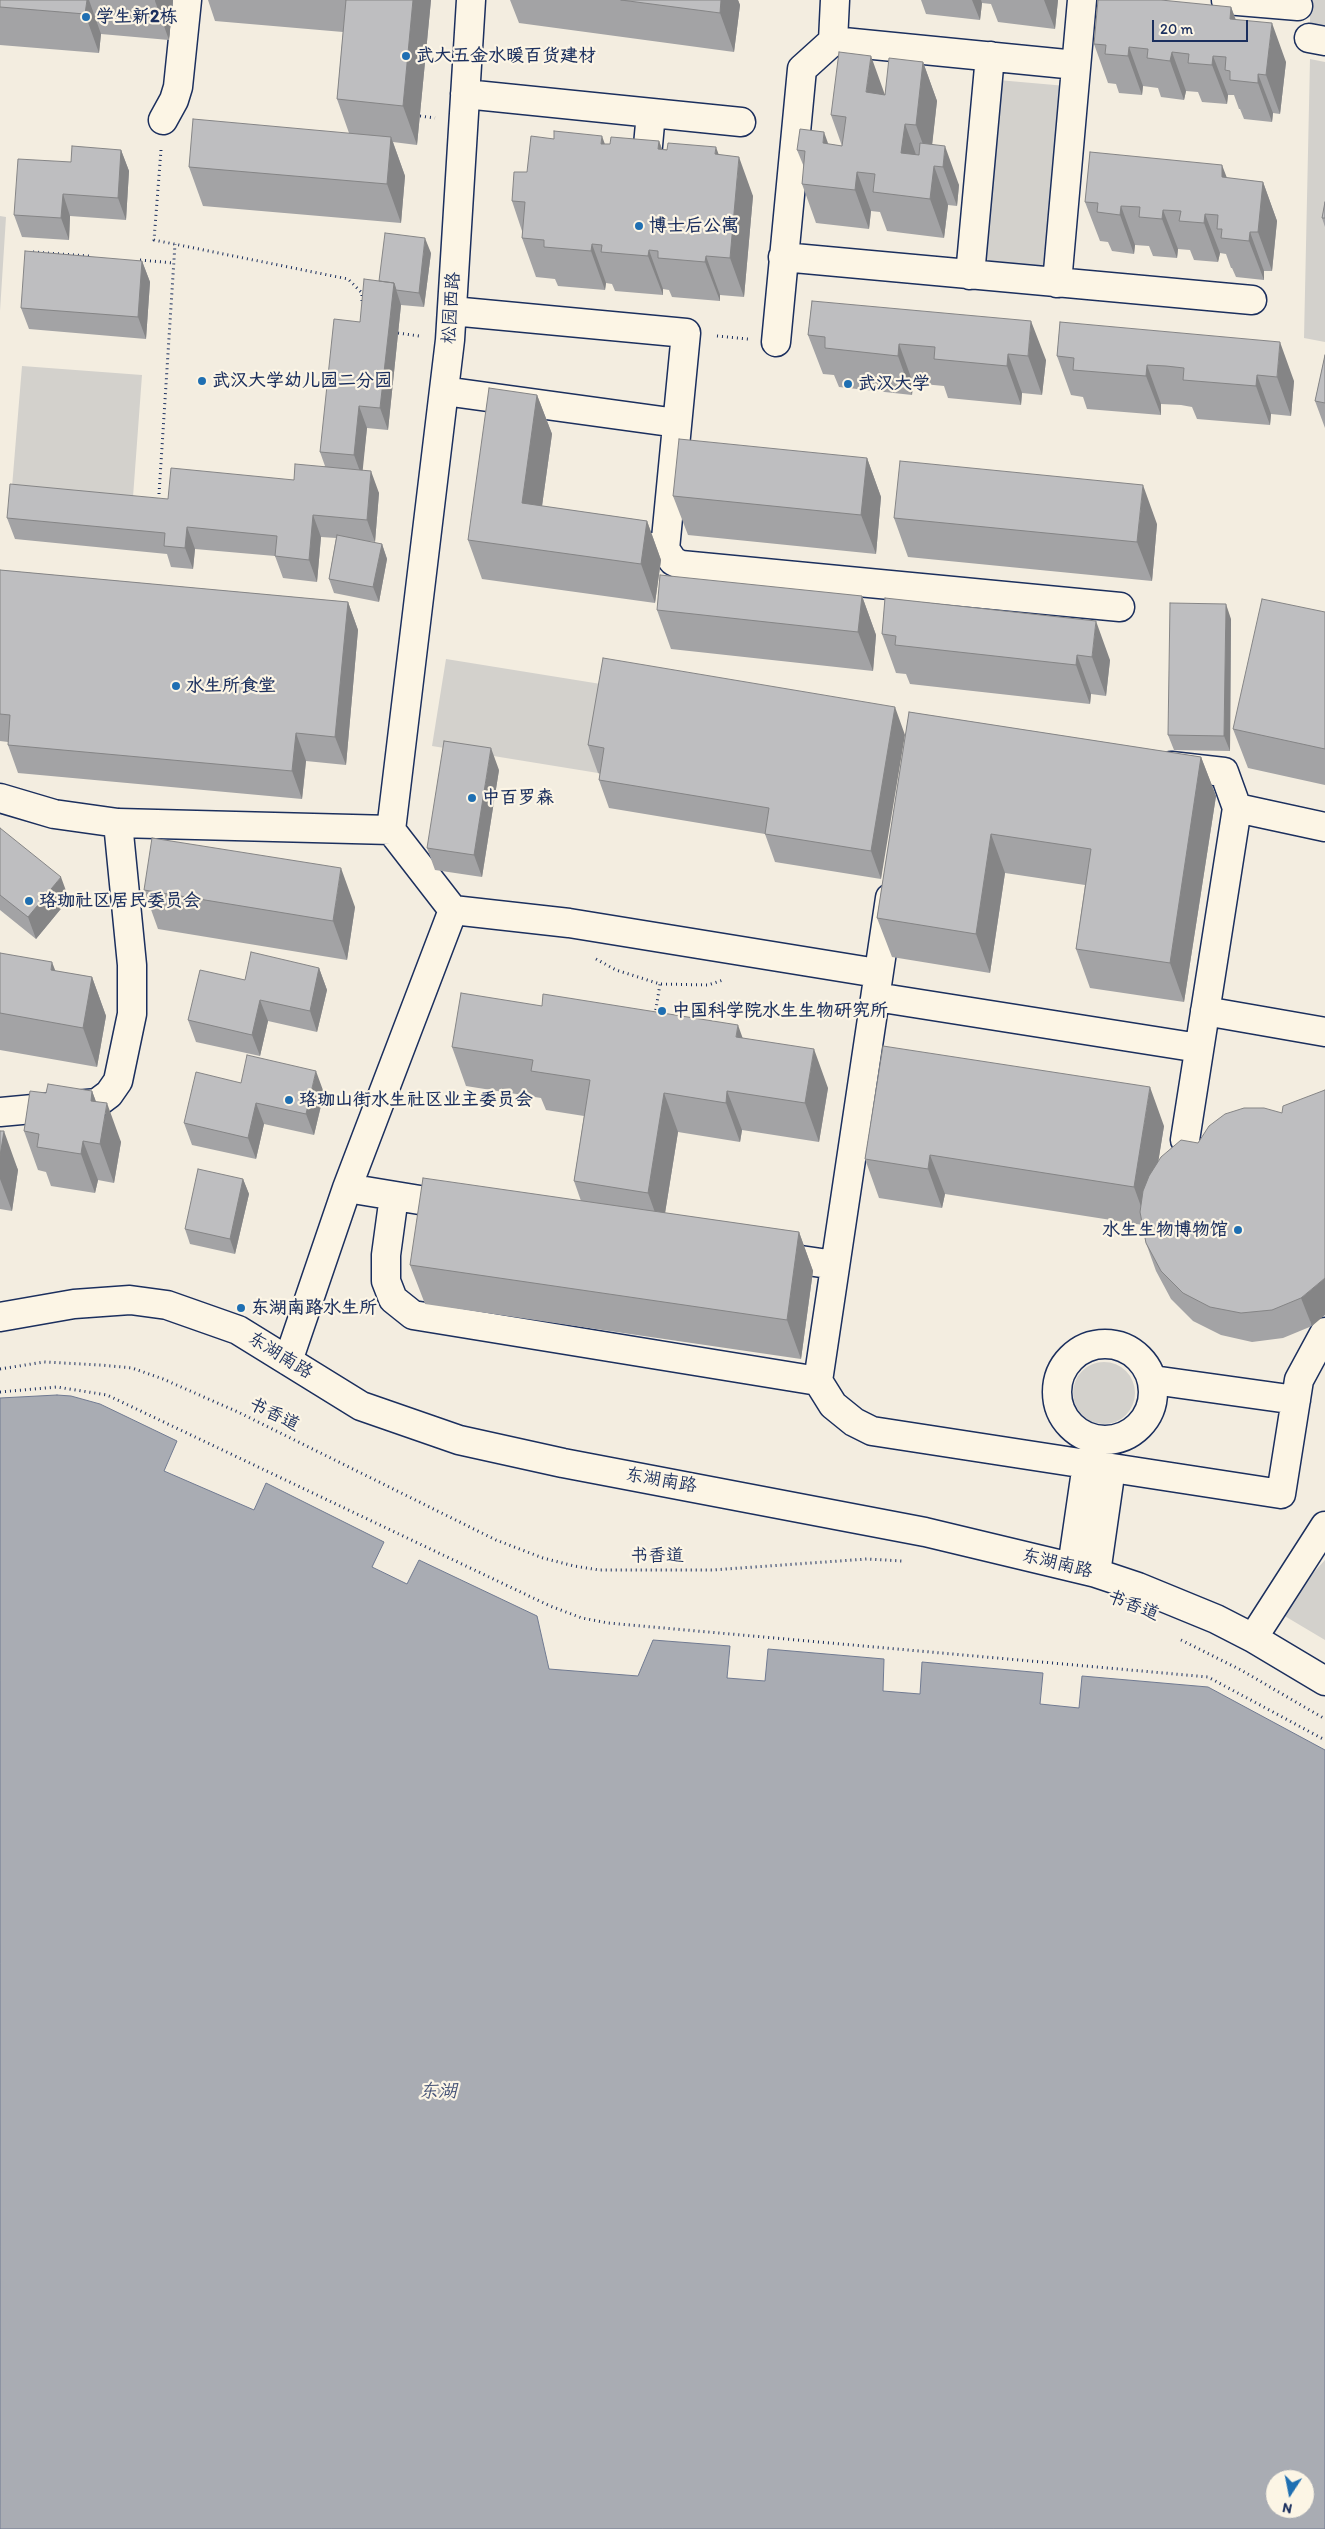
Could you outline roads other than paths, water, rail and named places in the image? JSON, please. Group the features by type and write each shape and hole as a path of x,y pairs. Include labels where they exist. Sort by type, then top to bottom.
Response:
{"street":[{"path":"163,120 174,100 179,82 188,0"},
{"name":"松园西路","path":"391,830 452,311 471,0"},
{"path":"776,342 802,69 833,41 835,0"},
{"path":"1057,283 1082,0"},
{"path":"1226,0 1298,6"},
{"path":"833,41 1076,65"},
{"path":"970,275 990,56"},
{"path":"465,94 741,122"},
{"path":"645,178 651,113"},
{"path":"783,257 1252,300"},
{"path":"452,311 686,333 665,549 673,561 681,565 1120,607"},
{"path":"444,391 677,423"},
{"path":"590,539 665,549"},
{"path":"1144,764 1224,772 1237,808 1185,1140"},
{"path":"0,798 54,814 118,822 391,830 453,910 569,923 1199,1048"},
{"path":"1237,808 1325,827"},
{"path":"0,1112 97,1102 109,1094 118,1081 132,1014 132,965 118,822"},
{"path":"893,876 818,1381 833,1405 843,1415 872,1431 1097,1459 1281,1494 1299,1380 1325,1332"},
{"path":"288,1361 347,1188 453,910"},
{"path":"1205,1010 1325,1032"},
{"path":"347,1188 482,1210"},
{"path":"394,1196 385,1275 393,1299 413,1315 818,1381"},
{"path":"747,1252 836,1266"},
{"name":"东湖南路","path":"0,1317 74,1304 121,1301 167,1305 238,1330 361,1406 459,1440 563,1463 925,1532 1084,1570 1172,1601 1253,1638 1325,1681"},
{"path":"1084,1570 1097,1459 1088,1438 1073,1429 1063,1416 1057,1400 1057,1384 1063,1368 1073,1355 1088,1346 1104,1343 1120,1346 1135,1354 1146,1366 1153,1380 1154,1394 1151,1409 1144,1422 1133,1432 1119,1439 1097,1459"},
{"path":"1153,1380 1296,1400"},
{"path":"1253,1638 1325,1526"}],"water":[{"name":"东湖","path":"57,1395 71,1396 100,1404 177,1441 164,1471 254,1510 266,1483 384,1542 372,1567 407,1584 419,1560 537,1616 549,1669 638,1676 653,1640 730,1646 727,1678 765,1681 768,1649 884,1659 883,1691 920,1694 922,1662 1043,1673 1040,1704 1079,1708 1082,1676 1208,1687 1325,1750 1325,2529 0,2529 0,1398"}],"place":[{"name":"学生新2栋","path":"86,17"},
{"name":"武大五金水暖百货建材","path":"406,56"},
{"name":"博士后公寓","path":"639,226"},
{"name":"武汉大学幼儿园二分园","path":"202,381"},
{"name":"武汉大学","path":"848,384"},
{"name":"水生所食堂","path":"176,686"},
{"name":"中百罗森","path":"472,798"},
{"name":"珞珈社区居民委员会","path":"29,901"},
{"name":"中国科学院水生生物研究所","path":"662,1011"},
{"name":"珞珈山街水生社区业主委员会","path":"289,1100"},
{"name":"水生生物博物馆","path":"1238,1230"},
{"name":"东湖南路水生所","path":"241,1308"}]}
